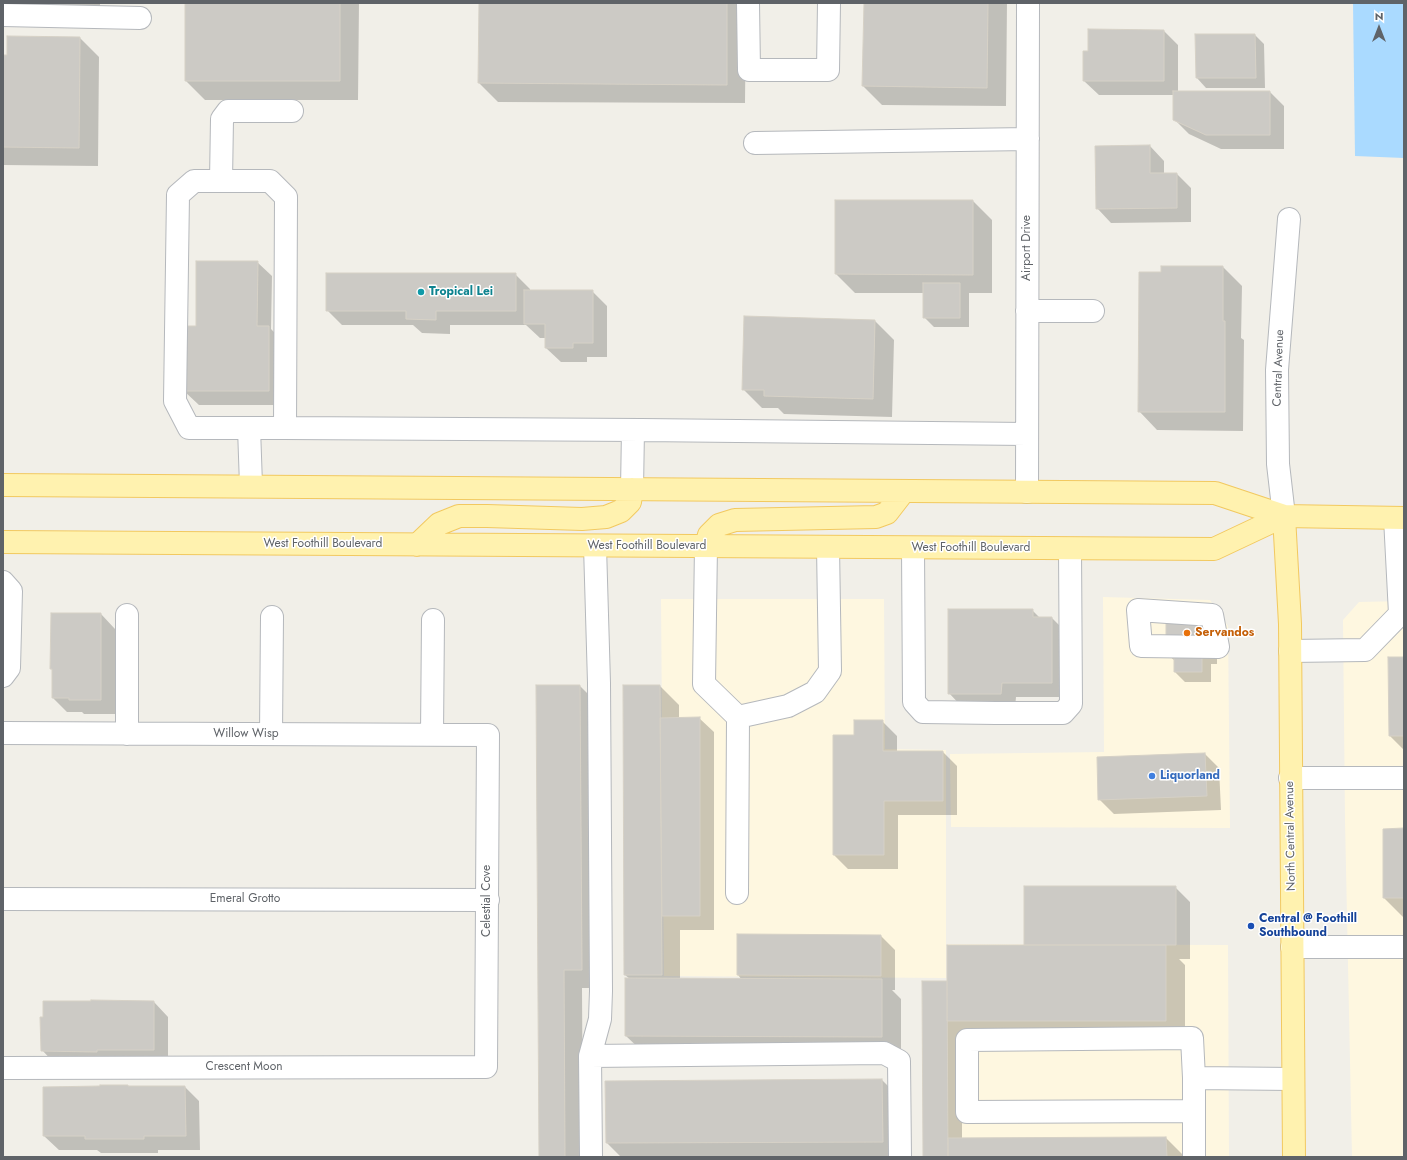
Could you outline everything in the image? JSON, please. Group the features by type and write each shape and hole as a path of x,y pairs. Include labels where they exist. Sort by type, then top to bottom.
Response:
{"main road":[{"name":"West Foothill Boulevard","path":"3,485 251,485 1215,493 1284,516 1400,518"},
{"path":"417,544 439,524 459,516 582,519 606,517 621,511 630,502 632,489"},
{"path":"706,546 709,535 719,525 735,520 876,517 887,513 904,491"},
{"name":"West Foothill Boulevard","path":"3,542 1214,550 1284,516"},
{"name":"North Central Avenue","path":"1284,516 1289,596 1290,651 1294,1157"}],"street":[{"path":"748,3 750,70 828,70 829,3"},
{"name":"Airport Drive","path":"1027,492 1028,3"},
{"path":"3,15 140,18"},
{"path":"220,180 222,119 228,110 292,110"},
{"path":"755,144 1028,138"},
{"path":"285,428 286,197 270,180 194,180 178,195 175,401 189,428 1027,434"},
{"name":"Central Avenue","path":"1284,516 1278,464 1277,370 1289,219"},
{"path":"1027,311 1093,311"},
{"path":"249,428 251,485"},
{"path":"632,489 633,430"},
{"path":"1290,651 1365,650 1400,614 1400,518"},
{"path":"591,1157 590,1056 600,1019 602,991 599,683 595,546"},
{"path":"706,546 704,684 738,717 737,893"},
{"path":"738,717 788,706 815,692 830,671 828,547"},
{"path":"913,548 914,702 923,712 1063,712 1071,704 1070,549"},
{"path":"3,582 11,592 6,632 9,668 3,676"},
{"path":"127,615 127,734"},
{"path":"271,734 272,617"},
{"path":"432,735 433,620"},
{"name":"Willow Wisp","path":"3,733 488,735"},
{"name":"Celestial Cove","path":"486,1067 488,735"},
{"path":"1290,778 1404,778"},
{"name":"Emeral Grotto","path":"3,899 488,900"},
{"path":"1292,947 1404,947"},
{"path":"1194,1111 967,1112 967,1040 1192,1038 1194,1078 1194,1111 1194,1157"},
{"path":"590,1056 884,1053 899,1061 900,1157"},
{"name":"Crescent Moon","path":"3,1068 486,1067"},
{"path":"1194,1078 1294,1079"}],"shaded area":[{"path":"1103,597 1210,600 1228,626 1230,828 951,827 950,754 1104,752"},
{"path":"661,599 884,599 885,749 946,750 946,978 664,976"},
{"path":"1404,601 1404,1157 1352,1157 1345,820 1343,620 1359,602"},
{"path":"947,944 1228,945 1229,1157 948,1157"}],"water":[{"path":"1353,3 1404,3 1404,158 1355,156"}],"building":[{"path":"185,3 340,3 340,81 185,81"},
{"path":"479,3 727,3 727,85 478,83"},
{"path":"864,3 988,3 987,88 862,86"},
{"path":"1088,29 1164,30 1164,81 1083,81 1083,51 1088,51"},
{"path":"1195,34 1255,34 1256,78 1196,78"},
{"path":"7,36 80,37 79,148 3,147 3,55 7,55"},
{"path":"1173,91 1270,91 1270,135 1206,135 1173,120"},
{"path":"1150,145 1150,173 1177,173 1177,208 1096,209 1095,146"},
{"path":"835,200 973,200 973,275 835,274"},
{"path":"196,261 258,261 257,326 269,326 269,391 183,391 183,326 196,326"},
{"path":"1161,266 1223,266 1223,321 1225,321 1225,412 1138,412 1139,272 1161,272"},
{"name":"Tropical Lei","path":"326,273 516,273 516,311 436,311 436,320 406,319 406,311 326,311"},
{"path":"923,283 960,283 960,318 923,318"},
{"path":"524,290 593,290 593,343 573,343 573,348 545,348 545,324 524,324"},
{"path":"744,316 875,320 873,399 764,396 764,390 742,390"},
{"path":"948,609 1033,609 1033,617 1052,617 1052,683 1002,683 1001,694 948,694"},
{"name":"Servandos","path":"1166,611 1208,612 1208,655 1202,655 1202,672 1174,672 1174,654 1166,654"},
{"path":"51,613 101,613 101,700 69,700 69,698 52,698 52,669 50,669"},
{"path":"1388,657 1404,657 1404,736 1389,736"},
{"path":"536,685 580,685 582,970 564,970 565,1157 539,1157"},
{"path":"623,685 660,685 662,975 624,975"},
{"path":"700,717 700,916 662,916 660,718"},
{"path":"854,720 883,720 883,751 943,751 943,801 884,801 884,855 833,855 833,735 854,735"},
{"name":"Liquorland","path":"1205,753 1207,796 1098,800 1097,757"},
{"path":"1404,828 1404,898 1383,898 1383,829"},
{"path":"1024,886 1176,886 1176,945 1024,945"},
{"path":"737,934 881,935 881,976 737,975"},
{"path":"947,945 1166,945 1166,1021 947,1021"},
{"path":"625,978 882,979 882,1037 625,1036"},
{"path":"922,981 947,981 948,1157 923,1157"},
{"path":"43,1001 154,1001 154,1050 97,1050 97,1052 41,1051 40,1017 43,1017"},
{"path":"882,1079 883,1142 606,1143 605,1081"},
{"path":"100,1085 185,1086 186,1136 144,1136 144,1139 85,1139 85,1136 43,1136 43,1087"},
{"path":"1166,1137 1167,1157 948,1157 948,1138"}],"place":[{"name":"Tropical Lei","path":"421,292"},
{"name":"Servandos","path":"1187,633"},
{"name":"Liquorland","path":"1152,776"},
{"name":"Central @ Foothill Southbound","path":"1251,926"}]}
